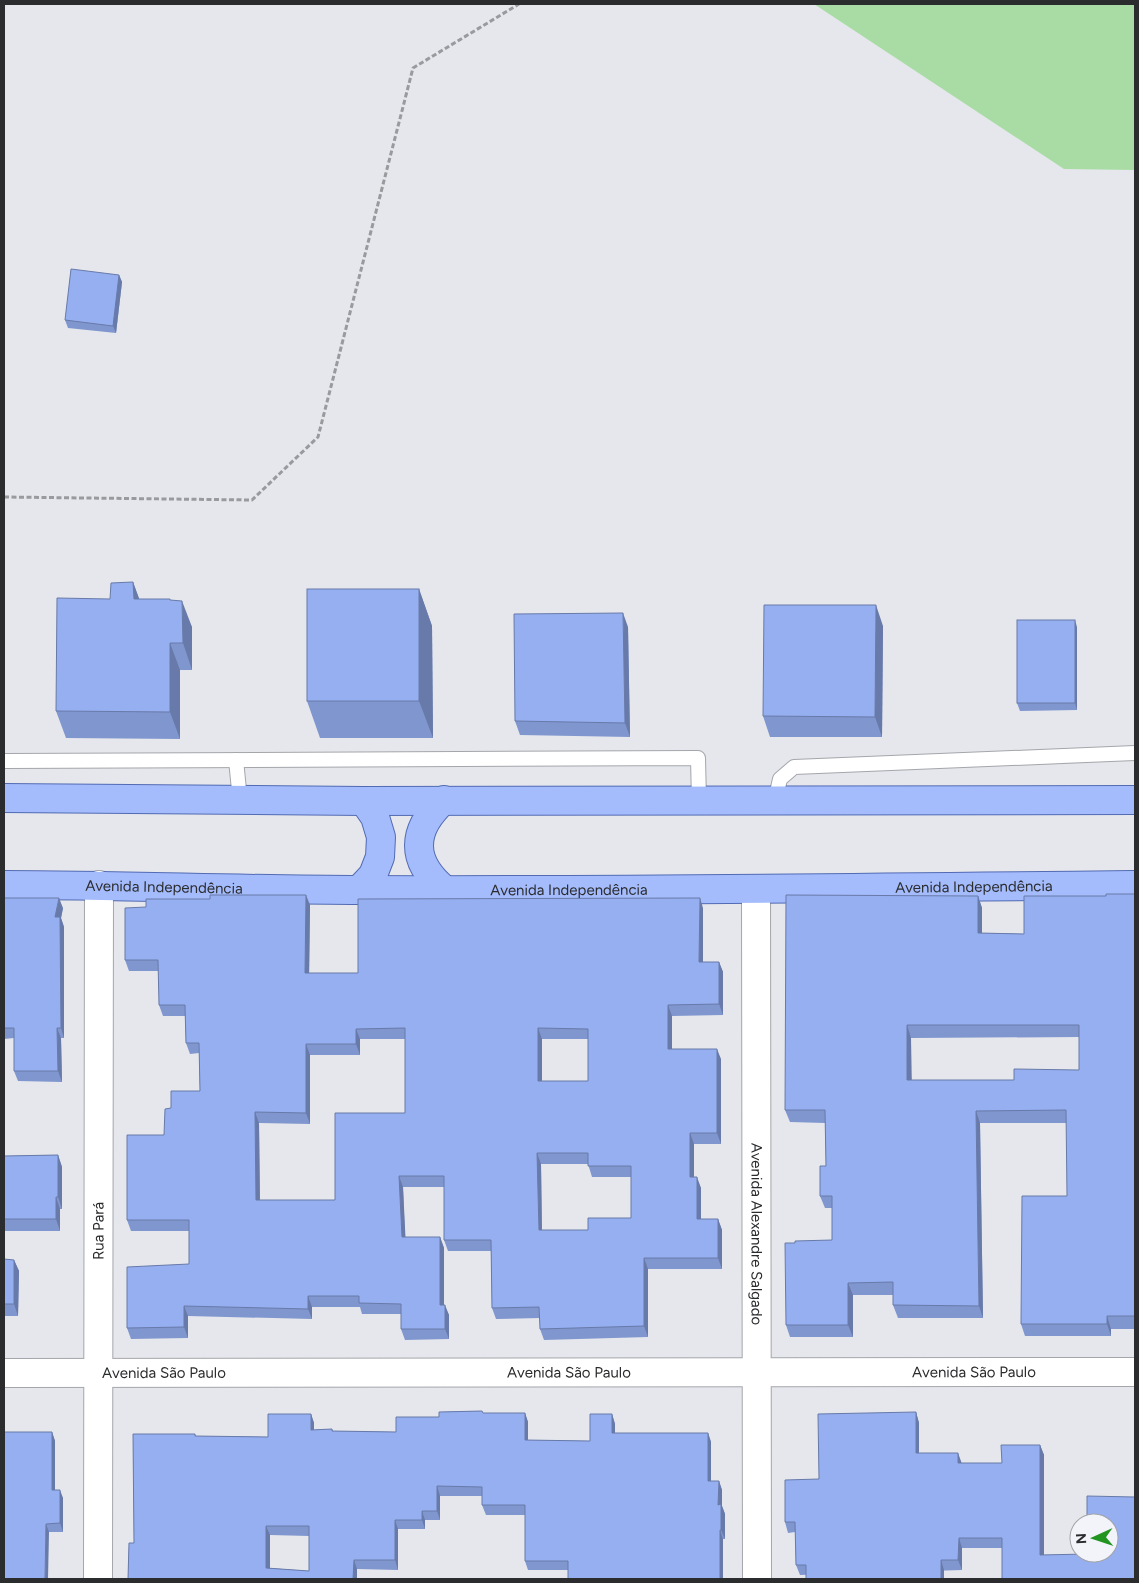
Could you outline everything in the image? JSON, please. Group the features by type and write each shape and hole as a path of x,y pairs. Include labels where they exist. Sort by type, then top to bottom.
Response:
{"main road":[{"path":"4,798 364,801 1135,800"},
{"path":"444,800 431,812 422,828 419,845 422,863 431,879 445,890"},
{"path":"359,890 373,876 380,857 381,847 381,837 375,817 364,801"},
{"name":"Avenida Independência","path":"4,884 359,890 756,890 1135,885"}],"street":[{"name":"Rua Pará","path":"98,1579 99,885"},
{"name":"Avenida Alexandre Salgado","path":"756,890 756,1579"},
{"name":"Avenida São Paulo","path":"4,1373 1135,1372"}],"lane":[{"path":"775,801 780,779 794,767 1135,753"},
{"path":"4,761 698,758 699,801"},
{"path":"236,760 240,800"}],"path":[{"path":"4,497 252,500 318,437 413,68 519,4"}],"green space":[{"path":"814,4 1135,4 1135,170 1064,169"}],"building":[{"path":"71,269 119,275 113,326 65,320"},
{"path":"133,582 134,599 182,601 183,643 170,643 170,712 56,711 57,598 110,599 111,583"},
{"path":"307,589 419,589 419,701 307,701"},
{"path":"764,605 876,605 875,717 763,716"},
{"path":"623,613 625,723 515,721 514,614"},
{"path":"1017,620 1075,620 1075,703 1017,703"},
{"path":"1106,894 1135,894 1135,1316 1107,1316 1107,1324 1021,1324 1022,1196 1067,1196 1066,1110 976,1111 979,1306 893,1305 893,1282 848,1283 848,1325 786,1325 785,1243 832,1240 832,1196 820,1196 820,1166 826,1166 825,1110 785,1110 786,895 978,896 978,933 1024,934 1024,896 1106,896","holes":["907,1025 1079,1025 1079,1070 1014,1069 1014,1080 907,1080"]},
{"path":"210,895 306,895 305,973 358,973 358,899 700,898 699,962 719,962 719,1004 668,1005 668,1049 717,1049 717,1133 690,1133 690,1177 697,1177 697,1219 718,1219 718,1258 644,1258 644,1326 540,1329 539,1307 492,1308 491,1240 444,1240 444,1176 399,1176 402,1237 440,1237 440,1305 445,1305 445,1329 401,1329 401,1304 359,1303 359,1296 308,1296 308,1309 184,1306 184,1327 127,1328 127,1267 189,1264 189,1220 127,1220 127,1135 164,1135 165,1109 171,1108 171,1091 200,1091 199,1043 186,1043 185,1005 159,1005 158,960 125,960 125,908 146,907 146,899 210,899","holes":["405,1028 405,1113 335,1113 335,1200 256,1200 255,1112 306,1113 306,1044 356,1044 356,1029","538,1028 588,1029 588,1081 538,1081","537,1153 588,1153 588,1166 631,1166 631,1218 588,1218 588,1230 539,1230"]},
{"path":"4,898 59,898 55,917 60,917 61,1028 57,1028 58,1071 14,1071 14,1028 4,1028"},
{"path":"58,1155 56,1219 4,1219 4,1156"},
{"path":"4,1259 14,1260 14,1304 4,1304"},
{"path":"439,1412 525,1413 525,1440 590,1441 590,1414 612,1414 612,1433 708,1433 708,1481 719,1481 718,1505 721,1504 720,1579 568,1579 568,1561 525,1561 525,1505 482,1505 482,1487 437,1486 437,1511 422,1511 422,1520 395,1520 395,1560 354,1560 353,1579 128,1579 129,1543 134,1543 133,1434 268,1437 268,1414 311,1414 311,1430 396,1432 396,1417 439,1417","holes":["266,1526 309,1526 309,1571 266,1568"]},
{"path":"916,1412 916,1453 958,1453 958,1463 1002,1463 1001,1445 1040,1445 1040,1555 1069,1554 1069,1563 1119,1563 1119,1513 1087,1513 1087,1496 1135,1497 1135,1579 1002,1579 1002,1538 959,1538 958,1560 941,1560 941,1579 806,1579 806,1565 796,1565 795,1522 785,1522 785,1480 819,1479 818,1414"},
{"path":"4,1432 52,1432 52,1490 60,1490 60,1523 46,1524 45,1579 4,1579"}]}
